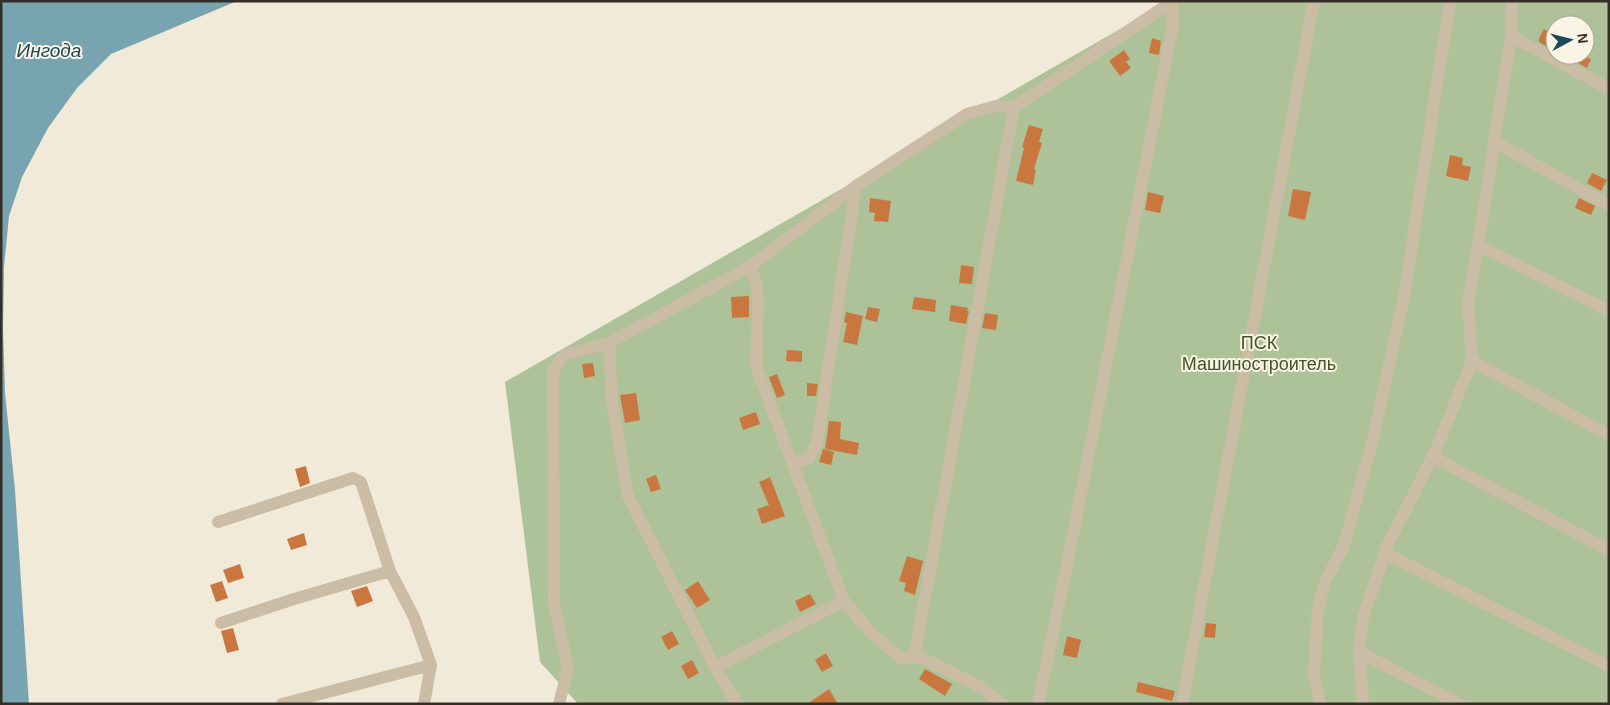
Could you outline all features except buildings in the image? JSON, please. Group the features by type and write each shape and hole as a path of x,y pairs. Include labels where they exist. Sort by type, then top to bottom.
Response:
{"street":[{"path":"1182,704 1314,1"},
{"path":"1320,704 1314,674 1318,608 1325,582 1344,545 1373,440 1404,296 1450,1"},
{"path":"1363,704 1359,652 1363,617 1385,553 1433,457 1472,361 1468,304 1511,36 1512,1"},
{"path":"559,704 568,669 554,603 553,371 564,355 610,343 749,267 856,186 967,114 996,106 1014,108 1173,2"},
{"path":"1038,704 1173,24 1173,2"},
{"path":"1511,36 1609,89"},
{"path":"914,658 1014,108"},
{"path":"1495,142 1609,204"},
{"path":"792,463 808,459 817,443 856,186"},
{"path":"1478,245 1609,311"},
{"path":"749,267 756,281 758,301 756,366 844,601 872,634 902,658 920,657 981,687 1002,704"},
{"path":"610,343 612,399 627,494 715,667 737,704"},
{"path":"1472,361 1609,435"},
{"path":"1433,457 1609,550"},
{"path":"218,522 353,478 361,482 390,571 414,617 430,665 424,704"},
{"path":"1385,553 1609,666"},
{"path":"220,623 390,571"},
{"path":"715,667 844,601"},
{"path":"1359,652 1460,704"},
{"path":"282,704 430,665"}],"green space":[{"name":"ПСК Машиностроитель","path":"1169,1 1609,1 1609,704 578,704 540,662 505,382"}],"water":[{"name":"Ингода","path":"1,1 237,1 111,54 77,88 48,128 22,177 9,216 4,267 5,393 15,490 29,704 1,704"}]}
